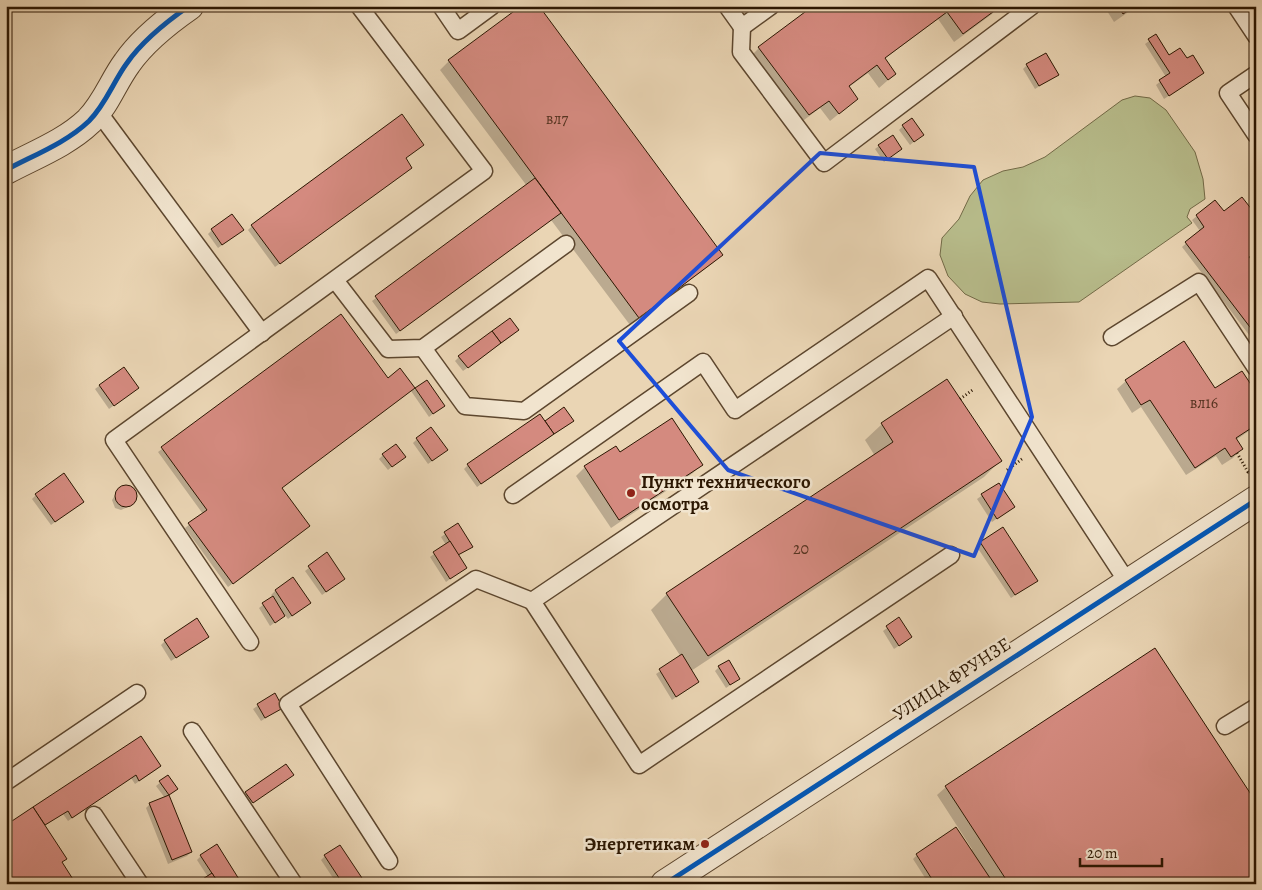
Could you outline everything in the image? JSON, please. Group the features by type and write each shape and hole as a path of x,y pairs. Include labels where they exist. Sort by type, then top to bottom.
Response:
{"street":[{"path":"6,170 65,139 89,120 106,99 126,63 150,36 189,6"},
{"name":"УЛИЦА ФРУНЗЕ","path":"665,884 1256,500"}],"lane":[{"path":"250,642 114,440 484,171 359,6"},
{"path":"441,6 458,31 492,6"},
{"path":"727,6 742,27 741,52 824,163 1032,6"},
{"path":"742,27 770,6"},
{"path":"1236,6 1256,36"},
{"path":"1256,74 1228,93 1256,135"},
{"path":"97,110 262,333"},
{"path":"335,280 388,348 423,348 566,244"},
{"path":"514,495 703,362 735,410 928,278 1128,583"},
{"path":"1112,337 1199,282 1256,368"},
{"path":"423,348 465,406 524,411 689,293"},
{"path":"532,601 954,316"},
{"path":"389,861 288,704 476,579 532,601 639,765 951,555"},
{"path":"6,782 137,693"},
{"path":"1225,726 1256,707"},
{"path":"192,731 294,884"},
{"path":"94,815 140,884"}],"path":[{"path":"1237,453 1248,472 1256,467"},
{"path":"1007,470 1023,459"}],"highlighted area":[{"path":"820,153 974,167 1032,417 974,556 728,470 619,341"}],"green space":[{"path":"1135,96 1150,98 1166,110 1195,152 1203,179 1205,199 1190,209 1187,217 1192,223 1079,302 1000,304 982,302 965,294 948,276 940,255 942,238 959,219 970,196 983,180 1003,171 1023,167 1045,157 1122,100"}],"building":[{"path":"521,6 539,6 723,255 639,318 448,60"},
{"path":"813,6 1001,6 963,34 947,12 885,58 896,74 888,80 877,65 849,86 858,99 839,114 829,101 809,115 758,47"},
{"path":"1118,6 1135,6 1123,14"},
{"path":"1156,34 1169,55 1180,48 1187,58 1193,55 1204,73 1169,96 1159,80 1170,73 1148,39"},
{"path":"1046,53 1059,75 1039,86 1026,64"},
{"path":"402,114 424,145 406,158 412,168 280,264 251,225"},
{"path":"912,118 924,135 914,142 902,125"},
{"path":"893,135 902,149 888,159 878,145"},
{"path":"535,178 561,213 400,331 375,296"},
{"path":"1242,197 1256,215 1256,252 1249,257 1256,265 1256,335 1185,242 1204,227 1196,215 1215,200 1224,211"},
{"path":"232,214 244,230 222,245 211,229"},
{"path":"341,314 388,378 400,368 415,388 282,488 310,526 233,584 188,523 207,510 161,447"},
{"path":"510,318 519,330 501,343 492,331"},
{"path":"492,331 501,343 468,368 458,356"},
{"path":"1184,341 1215,388 1242,371 1256,392 1256,425 1236,438 1243,449 1231,457 1225,448 1195,468 1150,400 1141,405 1125,380"},
{"path":"124,367 139,388 114,406 99,385"},
{"path":"947,379 1002,461 708,656 666,593 893,442 881,423"},
{"path":"427,380 445,406 433,414 415,388"},
{"path":"564,407 574,421 554,434 545,421"},
{"path":"540,414 554,434 481,484 467,464"},
{"name":"Пункт технического осмотра","path":"672,418 703,465 619,520 584,466 616,446 620,452"},
{"path":"431,427 448,450 432,461 416,438"},
{"path":"396,444 406,457 392,467 382,454"},
{"path":"64,473 84,502 55,522 35,494"},
{"path":"999,483 1015,507 997,519 981,494"},
{"path":"126,485 134,488 137,496 134,504 126,507 118,504 115,496 118,488"},
{"path":"458,523 473,547 458,555 444,532"},
{"path":"1003,527 1038,581 1015,595 980,542"},
{"path":"450,541 467,568 450,579 433,552"},
{"path":"327,552 345,579 326,592 308,566"},
{"path":"293,577 311,603 292,616 275,590"},
{"path":"273,596 285,616 275,623 262,603"},
{"path":"899,617 912,637 899,646 886,626"},
{"path":"197,618 209,637 176,658 164,640"},
{"path":"1155,648 1256,802 1256,884 1009,884 945,786"},
{"path":"682,654 699,682 676,697 659,669"},
{"path":"729,660 740,679 730,685 718,666"},
{"path":"275,693 283,708 265,718 257,704"},
{"path":"141,736 161,766 139,781 136,775 72,818 68,811 45,825 33,807"},
{"path":"286,764 294,775 253,803 245,792"},
{"path":"168,775 178,789 169,795 159,781"},
{"path":"169,795 192,852 172,860 149,803"},
{"path":"33,807 67,859 62,862 76,884 6,884 6,825"},
{"path":"956,827 994,884 935,884 916,854"},
{"path":"217,844 242,884 219,884 200,855"},
{"path":"340,845 362,878 354,884 343,884 324,855"},
{"path":"212,873 219,884 195,884"}],"cycle path":[{"path":"6,170 60,142 89,121 100,107 127,63 140,47 163,25 189,6"},
{"path":"665,884 1256,500"}],"place":[{"name":"Пункт технического осмотра","path":"631,493"},
{"name":"Энергетикам","path":"705,844"}]}
